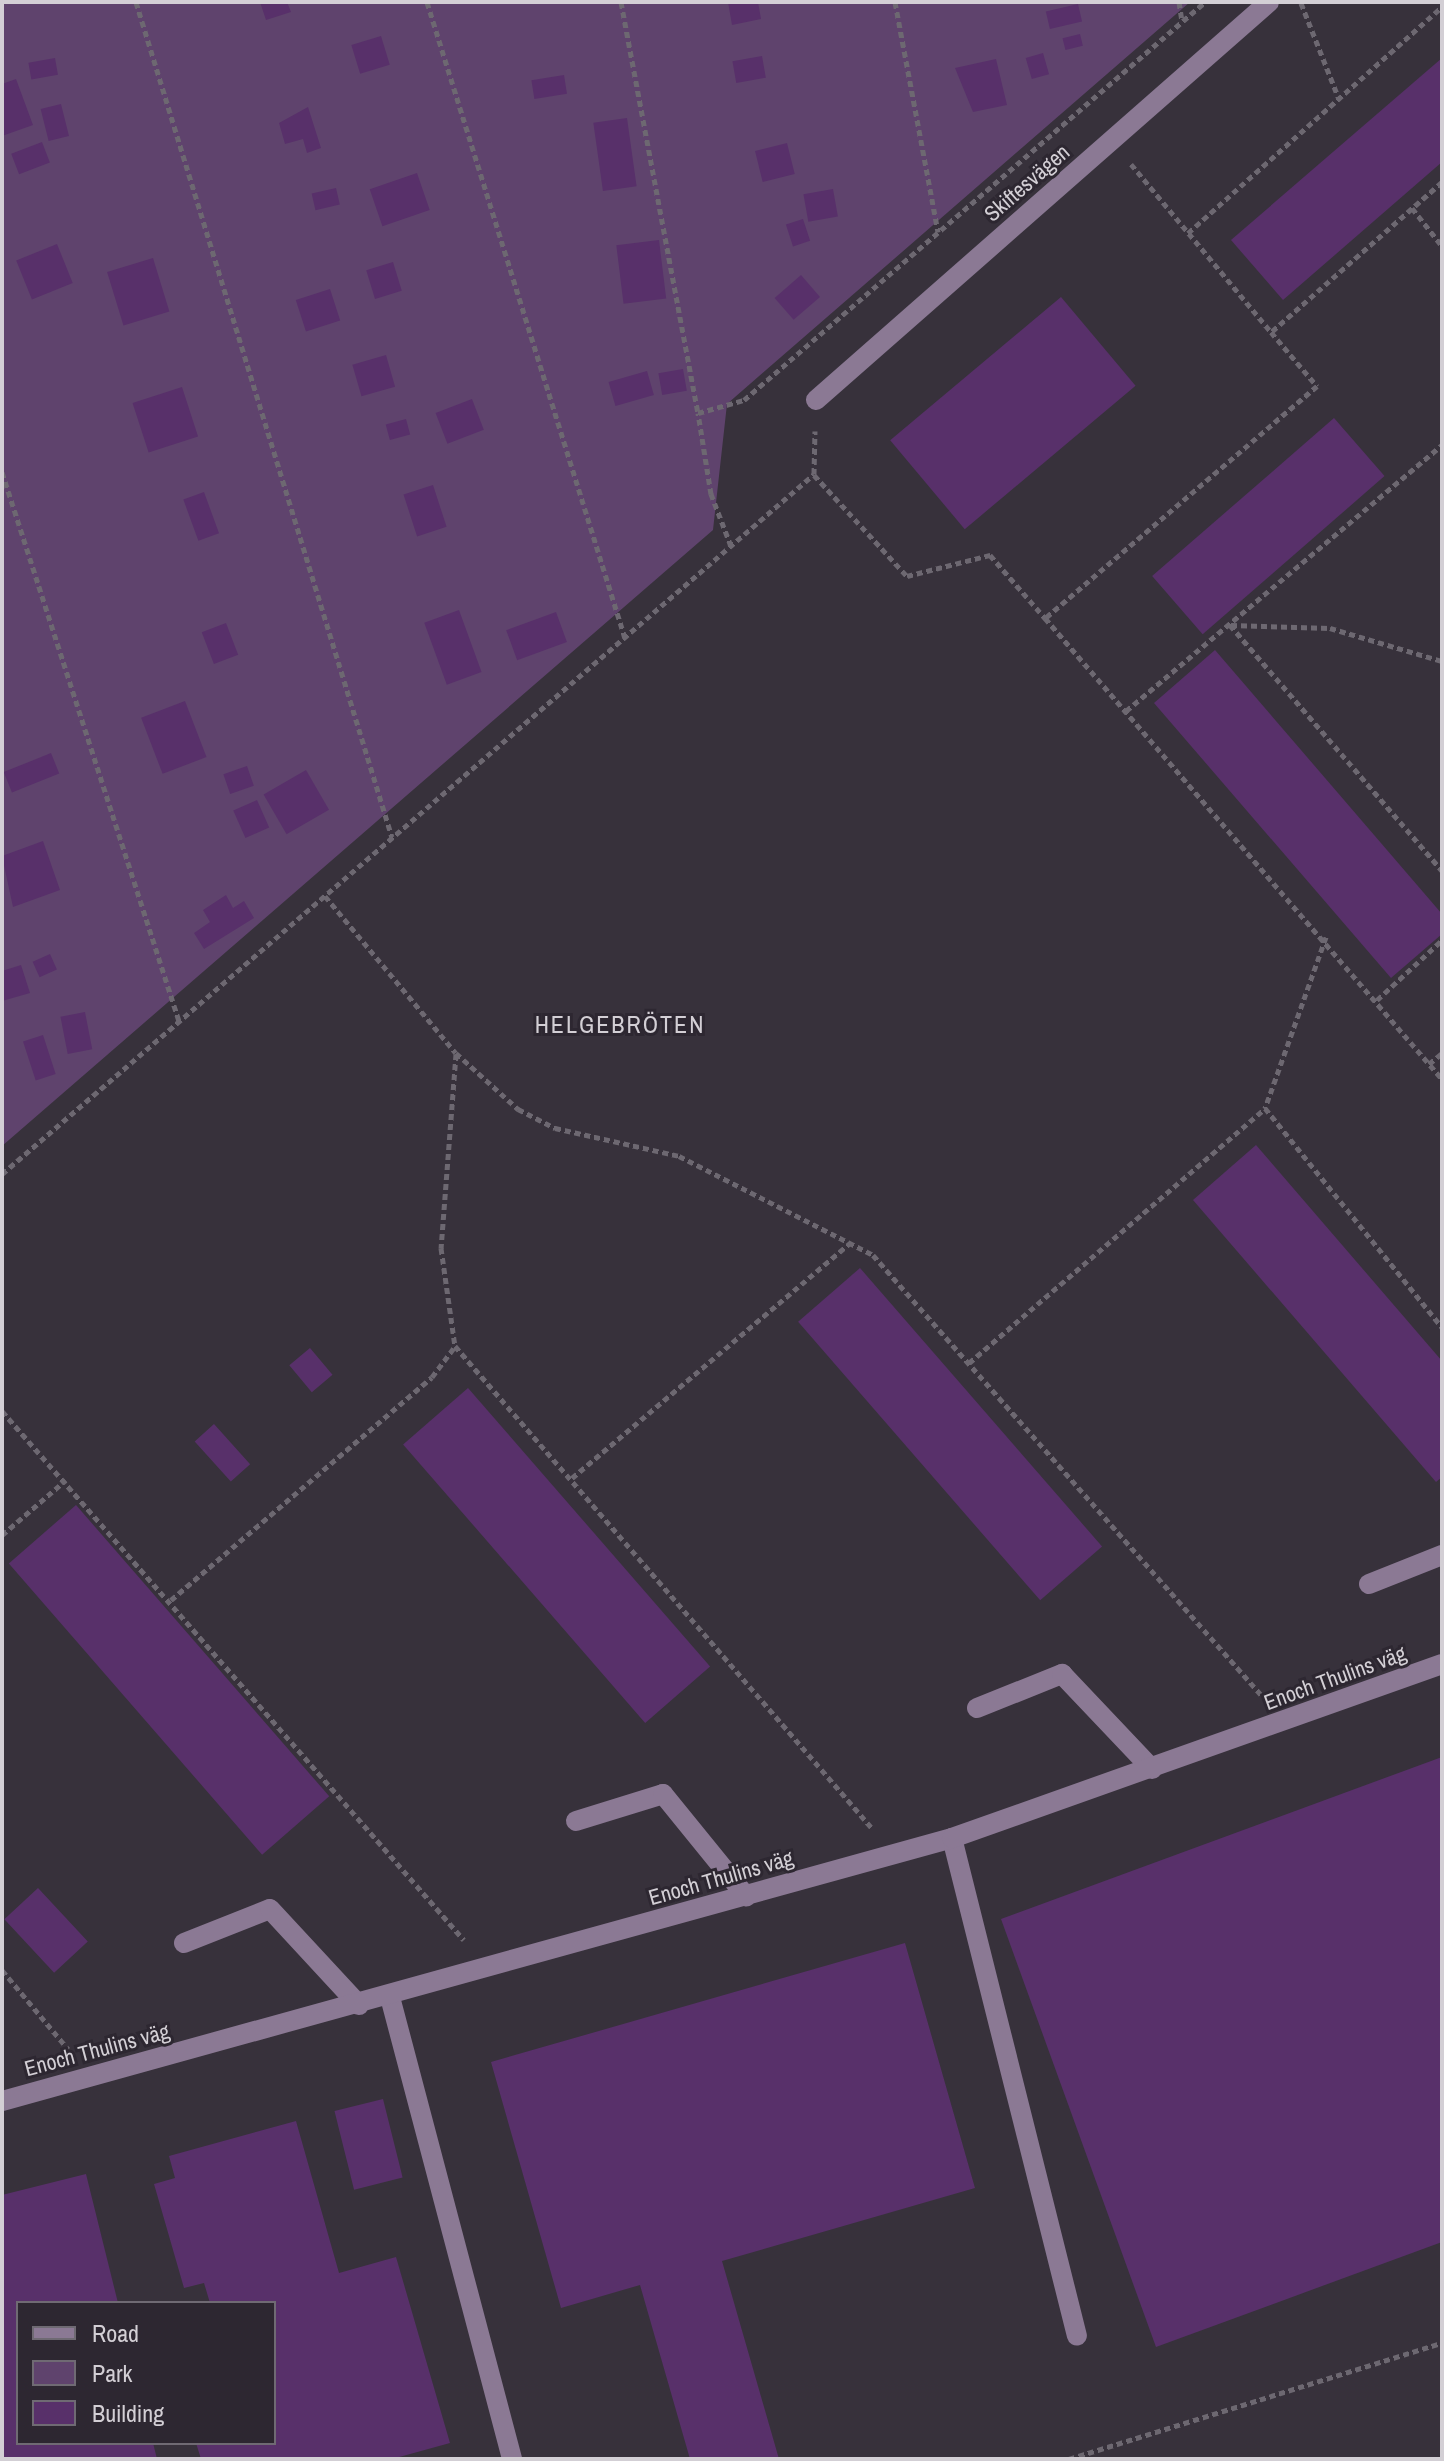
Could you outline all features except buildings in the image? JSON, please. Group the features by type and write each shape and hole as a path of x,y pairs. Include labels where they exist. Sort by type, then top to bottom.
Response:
{"street":[{"name":"Skiftesvägen","path":"816,400 1269,2"},
{"path":"1369,1584 1442,1555"},
{"name":"Enoch Thulins väg","path":"2,2101 390,1997 952,1838 1285,1723 1442,1664"},
{"path":"977,1708 1062,1674 1152,1769"},
{"path":"576,1821 663,1794 746,1896"},
{"path":"952,1838 1077,2336"},
{"path":"184,1943 270,1909 359,2005"},
{"path":"390,1997 512,2459"}],"path":[{"path":"136,2 392,837"},
{"path":"427,2 625,638"},
{"path":"621,2 711,494 731,546"},
{"path":"895,2 938,232"},
{"path":"1179,2 1183,21"},
{"path":"698,413 744,400 1205,2"},
{"path":"1301,2 1339,99"},
{"path":"1188,233 1442,7"},
{"path":"1045,618 1317,386 1111,141"},
{"path":"1271,332 1442,182"},
{"path":"1412,208 1442,246"},
{"path":"816,400 814,474 907,576 990,555 1326,936 1442,1079"},
{"path":"1126,711 1442,445"},
{"path":"2,472 179,1021"},
{"path":"2,1174 814,474"},
{"path":"1230,625 1330,628 1442,661"},
{"path":"1230,625 1442,871"},
{"path":"325,896 456,1053 518,1109 555,1128 679,1156 873,1255 1285,1723"},
{"path":"969,1363 1265,1108 1326,936"},
{"path":"1377,1000 1442,940"},
{"path":"456,1053 441,1248 455,1346 572,1478 892,1854"},
{"path":"1429,1064 1442,1053"},
{"path":"1265,1108 1442,1327"},
{"path":"572,1478 851,1242"},
{"path":"171,1600 432,1377 455,1346"},
{"path":"2,1411 66,1480 451,1921 484,1970"},
{"path":"2,1535 66,1480"},
{"path":"2,1970 88,2078"},
{"path":"1069,2459 1442,2343"}],"green space":[{"path":"2,2 1190,2 727,404 713,530 2,1146"}],"district":[{"name":"HELGEBRÖTEN","path":"620,1025"}]}
